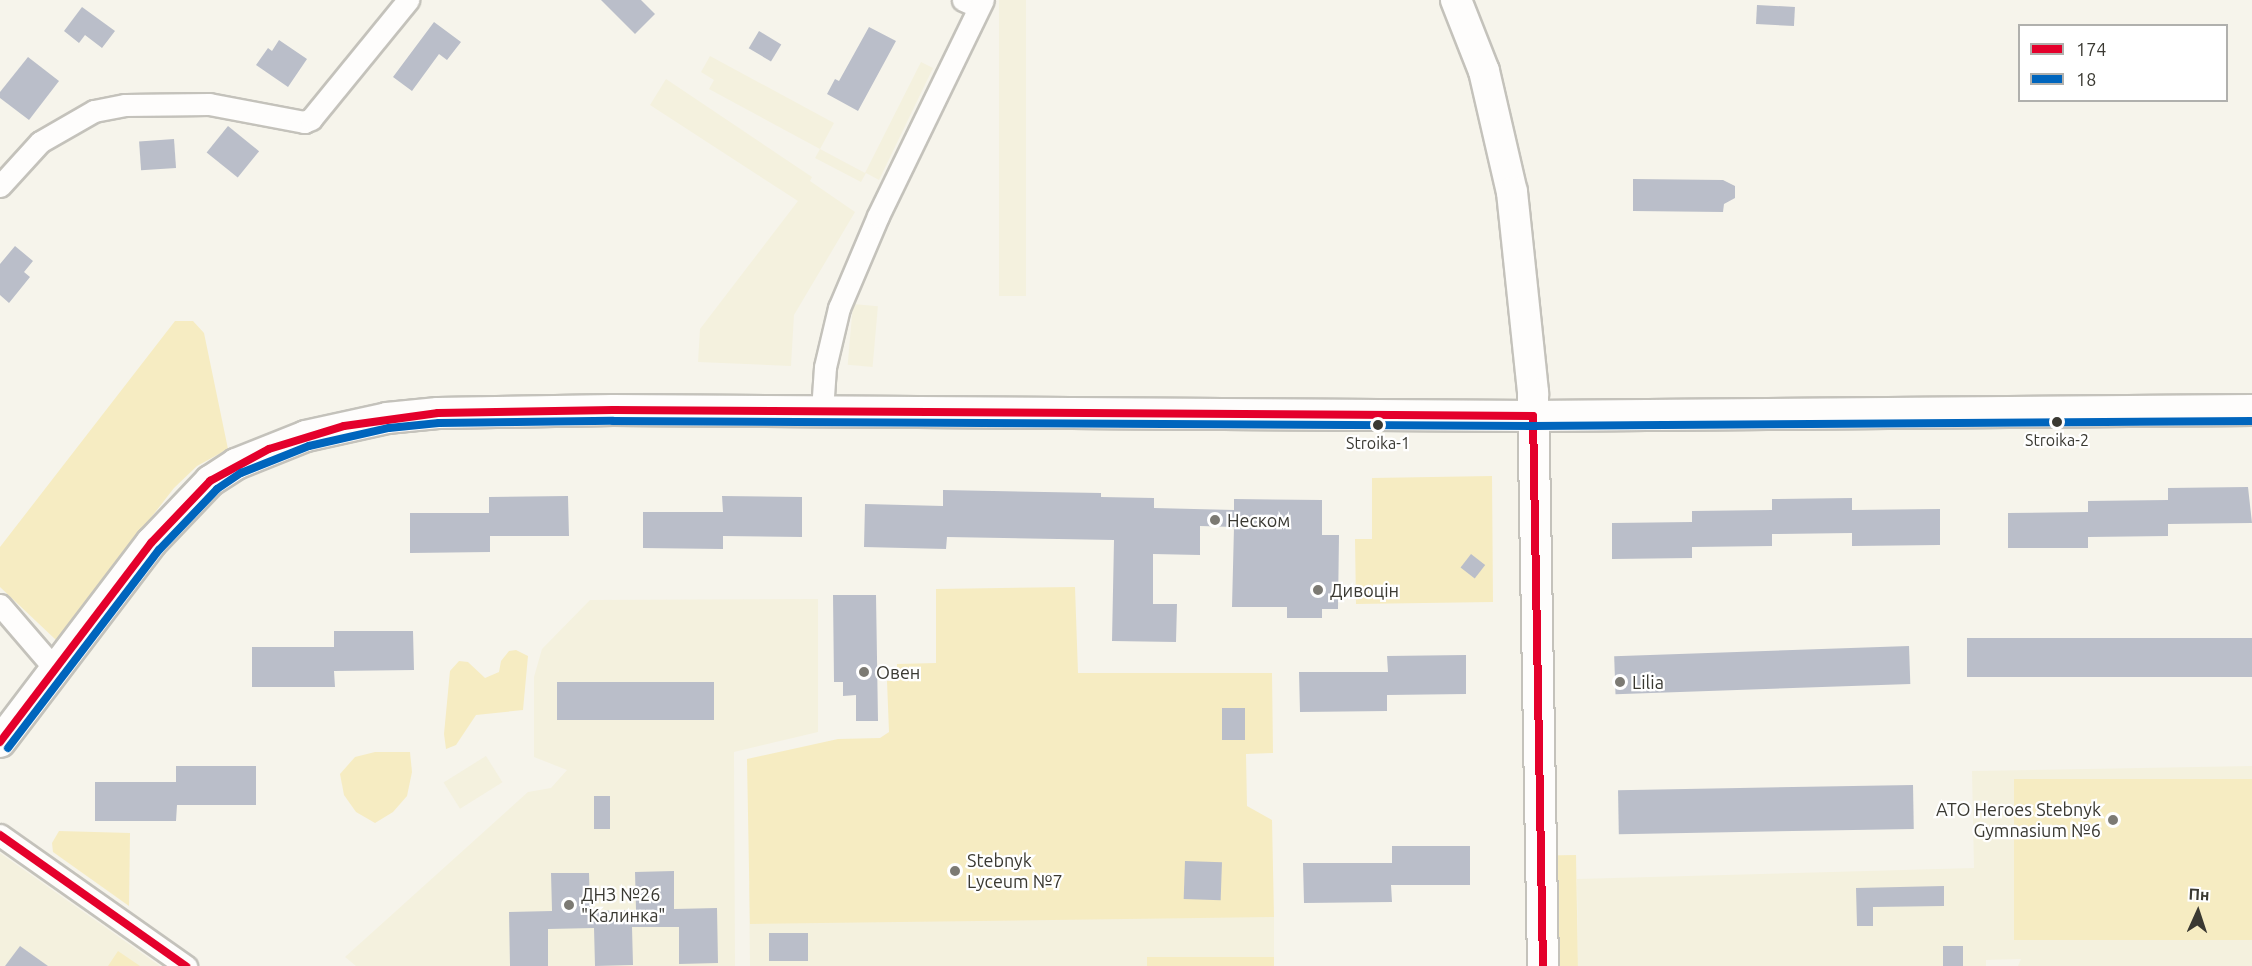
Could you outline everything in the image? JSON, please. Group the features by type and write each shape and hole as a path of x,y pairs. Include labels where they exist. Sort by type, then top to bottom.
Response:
{"street":[{"path":"0,186 40,142 94,111 125,105 209,104 303,122 311,119 408,0"},
{"path":"1456,0 1484,71 1512,192 1533,416 1543,966"},
{"path":"822,411 825,367 839,308 975,2"},
{"path":"0,742 151,543 210,481 236,464 306,436 387,418 438,413 822,411 1533,416 2252,410"},
{"path":"0,605 55,669"},
{"path":"0,835 186,966"}],"shaded area":[{"path":"999,0 1026,0 1026,296 999,296"},
{"path":"710,56 834,123 820,149 709,89 714,80 701,72"},
{"path":"921,62 933,68 879,180 866,173 861,182 815,158 820,149 865,173"},
{"path":"666,79 812,177 810,181 855,212 794,315 791,366 698,362 700,329 798,201 650,105"},
{"path":"853,304 878,306 873,367 848,365"},
{"path":"175,321 193,321 204,333 228,449 197,466 174,488 56,640 0,587 0,547"},
{"path":"1492,476 1493,602 1356,604 1355,539 1372,539 1372,478"},
{"path":"1075,587 1078,673 1272,673 1273,753 1246,754 1247,806 1272,820 1274,917 750,924 747,759 838,739 880,738 889,732 887,681 897,681 897,664 936,663 936,589"},
{"path":"818,599 818,732 734,752 735,966 356,966 345,957 528,792 551,788 567,770 534,757 534,677 542,649 590,600"},
{"path":"516,650 528,656 523,710 476,715 456,745 446,749 444,734 450,671 459,661 468,662 485,678 499,672 501,661 509,651"},
{"path":"375,752 410,752 412,772 407,796 393,812 375,823 356,812 344,795 340,774 355,757"},
{"path":"486,756 502,782 460,809 444,782"},
{"name":"ATO Heroes Stebnyk Gymnasium №6","path":"2252,766 2252,966 2018,966 2021,959 1986,960 1986,966 1578,966 1577,879 1974,868 1972,771"},
{"path":"2014,779 2252,779 2252,940 2014,940"},
{"path":"59,831 130,833 129,906 53,852 52,843"},
{"path":"0,853 160,966 0,966"},
{"path":"766,855 1153,917 1274,917 1274,966 750,966 749,886"},
{"path":"1548,855 1576,855 1578,966 1550,966"},
{"path":"118,951 140,966 108,966"},
{"path":"1147,957 1274,957 1274,966 1147,966"}],"building":[{"path":"601,0 641,0 655,14 635,34"},
{"path":"1757,5 1795,7 1794,26 1756,24"},
{"path":"82,7 115,31 102,48 85,35 79,43 64,31"},
{"path":"434,22 461,42 447,60 439,54 412,91 393,77"},
{"path":"869,27 896,41 858,111 827,94 835,79 839,81"},
{"path":"759,31 781,44 771,62 749,48"},
{"path":"279,40 307,59 288,87 256,65 268,48 272,51"},
{"path":"28,57 59,81 29,120 0,98 0,92"},
{"path":"228,126 259,151 238,178 207,152"},
{"path":"174,139 176,168 141,170 139,141"},
{"path":"1633,179 1723,180 1735,186 1735,198 1724,204 1723,212 1633,211"},
{"path":"15,246 33,261 24,272 30,277 9,303 0,295 0,264"},
{"path":"2248,487 2252,523 2168,524 2168,536 2088,537 2088,548 2008,548 2008,513 2088,512 2088,501 2168,500 2168,488"},
{"path":"943,490 1101,493 1101,497 1154,498 1154,508 1234,510 1234,499 1322,500 1322,535 1339,535 1338,609 1322,609 1322,618 1287,618 1287,607 1232,607 1234,527 1200,526 1200,555 1153,554 1153,604 1177,604 1176,642 1112,641 1114,540 947,537 946,549 864,547 865,504 943,506"},
{"path":"568,496 569,536 490,536 490,552 410,553 410,513 489,513 489,497"},
{"path":"722,496 802,497 802,537 723,536 723,549 643,548 643,512 723,512"},
{"path":"1852,498 1852,510 1940,509 1940,545 1852,546 1852,533 1772,534 1772,546 1692,547 1692,558 1612,559 1612,523 1692,522 1692,511 1772,510 1772,499"},
{"path":"1471,554 1485,565 1475,578 1461,567"},
{"path":"833,595 876,595 878,721 856,721 856,695 843,696 843,682 834,682"},
{"path":"334,631 413,631 414,670 334,671 335,687 252,687 252,647 334,647"},
{"path":"1967,638 2252,638 2252,677 1967,677"},
{"path":"1909,646 1910,684 1616,694 1614,656"},
{"path":"1466,655 1466,694 1387,695 1387,711 1300,712 1299,672 1388,672 1387,656"},
{"path":"557,682 714,682 714,720 557,720"},
{"path":"1222,708 1245,708 1245,740 1222,740"},
{"path":"176,766 256,766 256,805 177,805 176,821 95,821 95,782 176,782"},
{"path":"1913,785 1914,829 1619,834 1618,790"},
{"path":"594,796 610,796 610,829 594,829"},
{"path":"1392,846 1470,846 1470,885 1391,885 1392,902 1304,903 1303,863 1392,863"},
{"path":"1185,861 1222,862 1221,900 1184,899"},
{"path":"674,871 674,909 717,908 718,963 679,964 679,927 632,927 633,965 595,966 594,928 548,929 548,966 510,966 509,912 552,911 551,873 589,873 590,911 636,910 635,872"},
{"path":"1944,886 1944,906 1873,907 1873,926 1857,926 1856,888"},
{"path":"769,933 808,933 808,961 769,961"},
{"path":"20,946 48,966 5,966"},
{"path":"1943,946 1963,946 1963,966 1943,966"}],"transit line":[{"name":"174","path":"0,742 151,543 210,481 269,449 344,426 438,413 613,410 1533,416 1543,966"},
{"name":"18","path":"8,748 159,550 217,489 241,473 309,446 389,428 439,423 613,421 1533,426 2252,421"},
{"name":"174","path":"0,835 186,966"}],"place":[{"name":"Stroika-2","path":"2057,422"},
{"name":"Stroika-1","path":"1378,425"},
{"name":"Неском","path":"1215,520"},
{"name":"Дивоцін","path":"1318,590"},
{"name":"Овен","path":"864,672"},
{"name":"Lilia","path":"1620,682"},
{"name":"ATO Heroes Stebnyk Gymnasium №6","path":"2113,820"},
{"name":"Stebnyk Lyceum №7","path":"955,871"},
{"name":"ДНЗ №26 \"Калинка\"","path":"569,905"}]}
